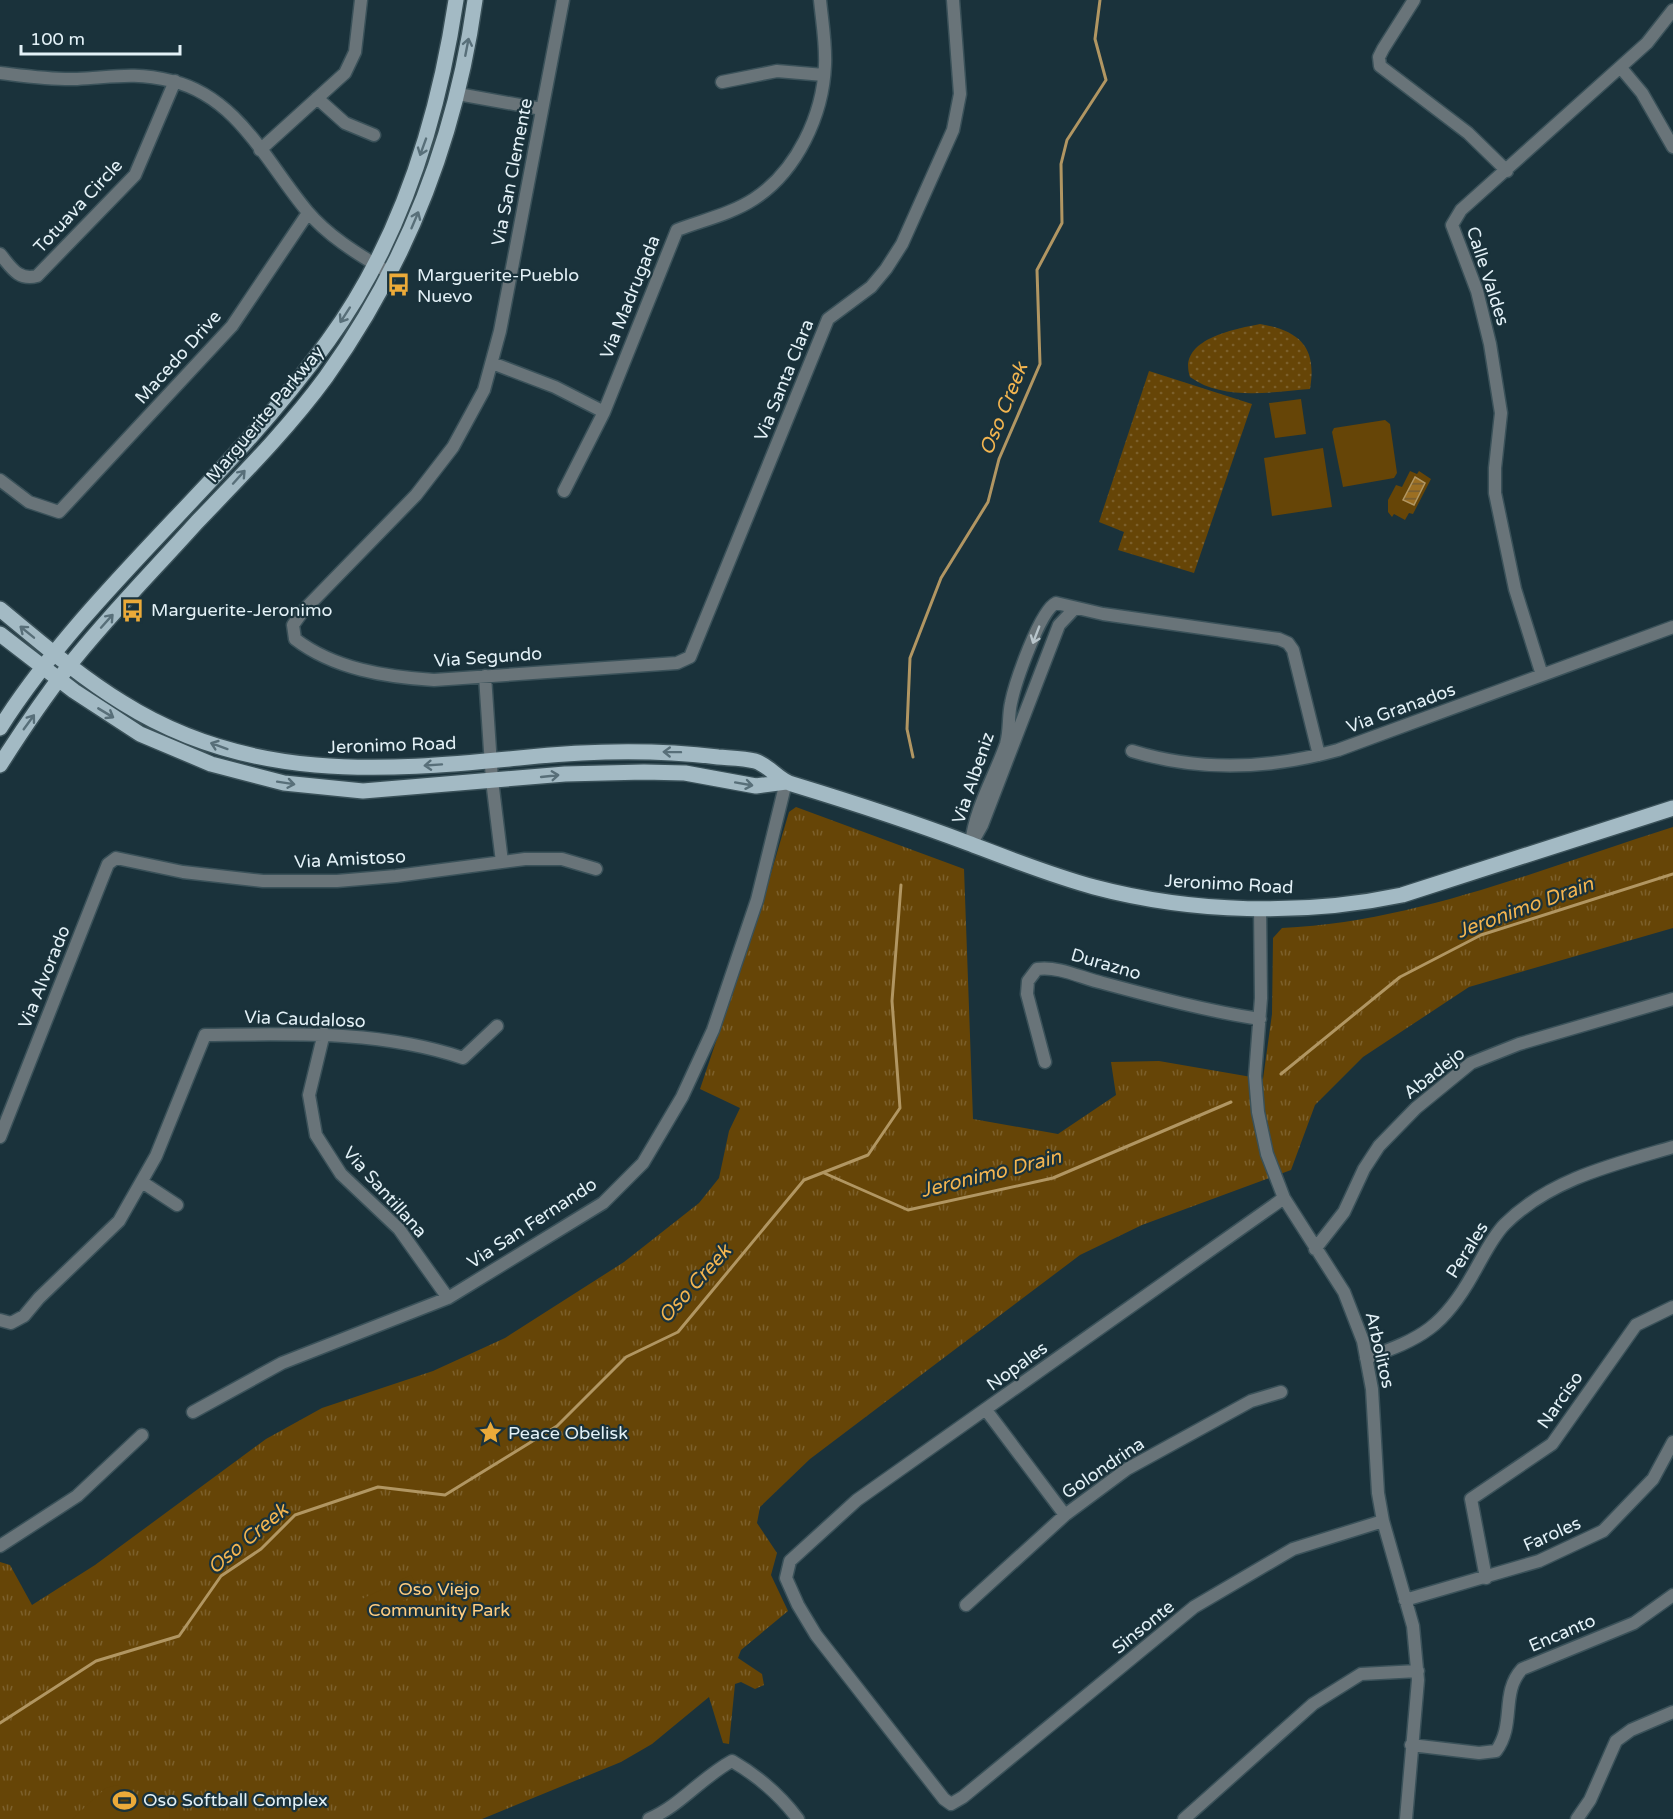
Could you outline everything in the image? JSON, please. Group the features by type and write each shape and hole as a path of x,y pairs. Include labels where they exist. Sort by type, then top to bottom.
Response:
{"main road":[{"name":"Marguerite Parkway","path":"0,728 55,654 285,397 329,340 374,264 405,196 426,139 440,91 456,0"},
{"name":"Marguerite Parkway","path":"0,765 69,665 325,379 369,311 391,274 420,208 444,143 458,94 475,0"},
{"path":"440,91 458,94"},
{"name":"Jeronimo Road","path":"0,609 69,665 126,705 170,728 260,758 302,766 365,769 559,754 678,752 757,762 786,782 971,844 1062,878 1098,888 1160,900 1260,908 1344,905 1402,895 1673,808"},
{"name":"Jeronimo Road","path":"0,634 95,707 140,734 177,752 244,774 284,783 363,791 492,780 644,772 685,773 756,786 786,782"}],"street":[{"path":"260,150 345,73 355,52 361,0"},
{"name":"Via San Clemente","path":"295,639 293,625 303,611 416,495 453,447 472,415 492,363 563,0"},
{"name":"Via Madrugada","path":"564,491 604,412 677,230 728,212 753,200 771,186 801,148 812,125 824,75 820,0"},
{"name":"Via Santa Clara","path":"690,657 828,319 871,287 886,269 902,244 953,130 960,94 953,0"},
{"path":"1414,0 1383,48 1379,57 1380,66 1468,133 1507,171"},
{"name":"Calle Valdes","path":"1542,675 1515,588 1495,493 1495,468 1501,413 1490,344 1477,291 1452,225 1461,210 1621,68 1647,42 1673,10"},
{"path":"1621,68 1642,93 1673,147"},
{"path":"722,82 777,71 824,75"},
{"path":"0,73 75,79 133,74 175,81 211,97 239,120 308,213 336,238 391,274"},
{"name":"Totuava Circle","path":"0,254 18,275 24,278 37,276 135,176 175,81"},
{"path":"458,94 542,109"},
{"path":"317,98 345,123 374,135"},
{"name":"Macedo Drive","path":"0,480 29,502 58,512 232,326 308,213"},
{"path":"492,363 555,387 604,412"},
{"name":"Via Albeniz","path":"971,844 974,822 1006,743 1011,703 1043,617 1056,603 1120,617 1279,639 1288,643 1293,650 1319,755"},
{"name":"Via Albeniz","path":"971,844 982,825 1059,626 1075,608"},
{"name":"Via Granados","path":"1132,751 1174,763 1241,766 1268,765 1319,755 1673,627"},
{"name":"Via Segundo","path":"295,639 324,657 396,678 434,680 677,663 690,657"},
{"path":"1028,655 1046,662"},
{"path":"485,676 492,780 502,862"},
{"name":"Via San Fernando","path":"193,1412 282,1363 448,1298 603,1203 643,1163 682,1096 713,1030 757,900 786,782"},
{"name":"Via Amistoso","path":"108,864 116,858 126,858 183,872 251,880 337,881 502,862 562,859 596,869"},
{"name":"Via Alvorado","path":"0,1137 108,864"},
{"name":"Arbolitos","path":"1260,908 1260,1019 1255,1076 1258,1112 1267,1154 1284,1198 1348,1300 1366,1358 1372,1389 1378,1493 1383,1521 1413,1626 1418,1671 1406,1819"},
{"name":"Durazno","path":"1045,1062 1027,994 1028,981 1037,969 1052,967 1083,978 1196,1007 1260,1019"},
{"name":"Abadejo","path":"1315,1249 1344,1212 1364,1169 1379,1146 1416,1108 1472,1063 1519,1044 1673,999"},
{"name":"Via Caudaloso","path":"142,1182 156,1156 205,1035 324,1033 402,1041 463,1058 497,1026"},
{"name":"Via Santillana","path":"324,1033 309,1095 316,1135 341,1174 399,1229 448,1298"},
{"name":"Perales","path":"1366,1358 1402,1346 1427,1332 1447,1313 1503,1225 1528,1203 1599,1169 1673,1147"},
{"path":"6,1322 24,1316 39,1298 119,1221 142,1182 177,1205"},
{"name":"Nopales","path":"951,1804 944,1799 816,1635 798,1605 786,1578 790,1561 857,1500 1284,1198"},
{"name":"Narciso","path":"1486,1578 1471,1499 1552,1444 1636,1325 1673,1306"},
{"name":"Golondrina","path":"966,1605 1065,1515 1127,1469 1251,1401 1281,1392"},
{"path":"986,1410 1065,1515"},
{"path":"0,1546 77,1496 142,1435"},
{"name":"Faroles","path":"1405,1600 1539,1561 1603,1531 1653,1479 1673,1442"},
{"name":"Sinsonte","path":"951,1804 963,1797 1194,1607 1293,1549 1383,1521"},
{"name":"Encanto","path":"1411,1745 1479,1753 1496,1751 1506,1738 1511,1685 1522,1669 1634,1623 1673,1595"},
{"path":"1184,1819 1313,1704 1361,1674 1418,1671"},
{"path":"1577,1819 1590,1800 1616,1741 1631,1730 1673,1712"},
{"path":"649,1819 683,1797 713,1771 732,1761 748,1770 784,1800 798,1819"}],"green space":[{"path":"1260,324 1286,331 1303,344 1311,363 1310,389 1264,393 1232,392 1203,385 1190,377 1188,364 1192,353 1200,345 1223,333"},
{"path":"1149,371 1252,404 1194,573 1118,550 1124,532 1099,522"},
{"path":"1301,399 1306,434 1275,438 1269,403"},
{"path":"1385,420 1390,424 1397,473 1394,478 1343,487 1332,432 1334,428"},
{"path":"1323,448 1332,507 1272,516 1264,458"},
{"path":"1410,471 1417,474 1419,471 1431,479 1413,514 1409,513 1405,520 1394,514 1392,517 1388,512 1388,500 1396,485 1402,487"},
{"name":"Oso Viejo Community Park","path":"796,807 964,869 973,1119 1058,1134 1116,1095 1111,1062 1159,1061 1263,1079 1272,1014 1273,938 1282,928 1332,924 1431,904 1529,875 1673,827 1673,928 1469,987 1363,1057 1315,1105 1291,1170 1142,1225 1080,1255 810,1459 760,1507 757,1523 777,1553 771,1575 788,1611 741,1650 738,1658 762,1674 764,1685 755,1689 741,1682 735,1684 729,1744 723,1743 709,1697 652,1744 621,1762 482,1819 0,1819 0,1562 10,1565 32,1605 95,1565 266,1439 322,1408 433,1371 505,1338 624,1262 699,1203 719,1178 729,1131 740,1108 700,1089 759,914 789,812"},
{"path":"411,1575 420,1593 369,1616 362,1599"},
{"name":"Oso Softball Complex","path":"117,1785 140,1796 156,1796 160,1802 169,1806 170,1819 72,1819 106,1788"}],"shaded area":[{"path":"1415,477 1425,483 1414,505 1403,500"}],"waterway":[{"name":"Oso Creek","path":"913,757 907,729 910,658 941,578 988,502 999,459 1040,364 1037,270 1062,223 1061,164 1067,140 1106,80 1095,39 1100,0"},
{"name":"Jeronimo Drain","path":"1281,1074 1400,977 1481,935 1673,874"},
{"name":"Oso Creek","path":"0,1723 96,1661 179,1636 221,1576 261,1549 295,1515 378,1487 445,1495 557,1426 626,1357 678,1332 804,1180 868,1155 900,1108 892,1001 901,885"},
{"name":"Jeronimo Drain","path":"824,1173 908,1210 1053,1178 1231,1102"}],"place":[{"name":"Marguerite-Pueblo Nuevo","path":"399,285"},
{"name":"Marguerite-Jeronimo","path":"133,610"},
{"name":"Peace Obelisk","path":"490,1433"},
{"name":"Oso Softball Complex","path":"125,1800"}]}
